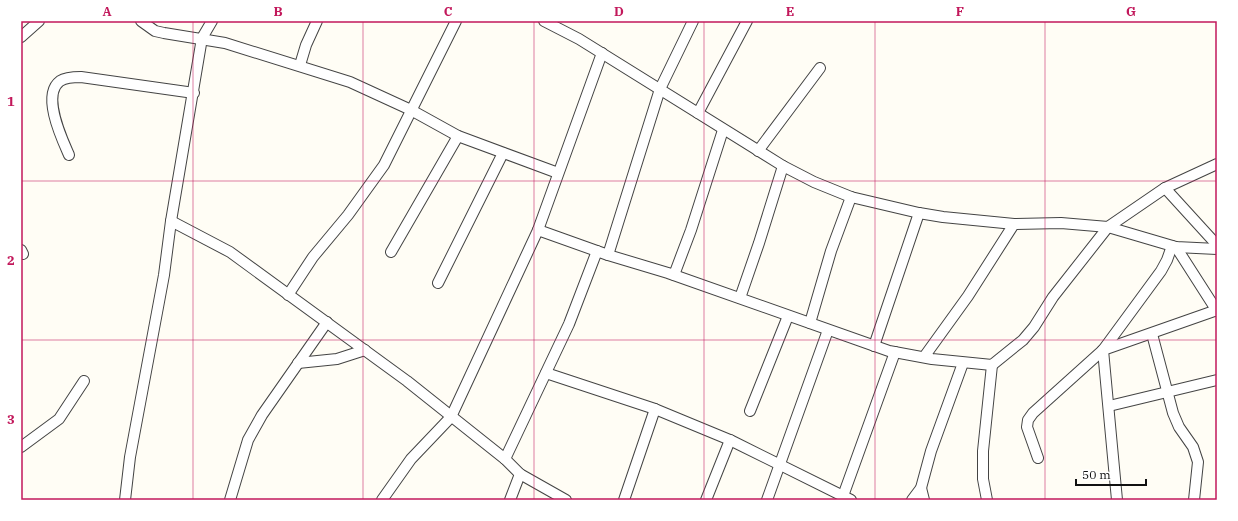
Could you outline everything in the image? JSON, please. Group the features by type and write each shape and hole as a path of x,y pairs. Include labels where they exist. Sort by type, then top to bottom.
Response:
{"street":[{"path":"21,37 39,21"},
{"path":"141,21 155,30 164,33 202,38 225,43 300,65 370,90 411,110 458,136 558,173"},
{"path":"124,500 164,275 171,221 194,93 202,38 212,21"},
{"path":"300,65 306,45 317,21"},
{"path":"288,294 317,252 348,215 384,165 456,21"},
{"path":"544,21 557,24 698,113 722,130 783,166 851,197 919,213 969,220 1014,224 1060,223 1108,227 1174,247 1217,249"},
{"path":"608,255 660,89 693,21"},
{"path":"698,113 747,21"},
{"path":"382,500 411,458 451,417 538,230 602,53"},
{"path":"758,151 820,68"},
{"path":"69,155 53,115 55,88 60,81 82,77 194,93"},
{"path":"674,275 691,230 722,130"},
{"path":"391,252 458,136"},
{"path":"438,283 503,153"},
{"path":"538,230 608,255 674,275 874,346 895,352 924,357 963,363 992,365 1018,345 1034,327 1053,297 1108,227 1165,188 1217,164"},
{"path":"740,298 783,166"},
{"path":"1165,188 1217,246"},
{"path":"810,323 830,251 851,197"},
{"path":"874,346 919,213"},
{"path":"171,221 230,252 365,350 505,458 520,474 566,500"},
{"path":"924,357 976,285 1014,224"},
{"path":"1103,350 1217,310 1174,247"},
{"path":"1038,458 1027,427 1028,420 1041,404 1103,350 1130,316 1161,271 1174,247"},
{"path":"505,458 572,319 597,251"},
{"path":"750,411 788,316"},
{"path":"230,500 248,440 262,415 327,322"},
{"path":"767,500 828,330"},
{"path":"1152,334 1179,427 1193,447 1198,462 1194,500"},
{"path":"298,363 337,359 365,350"},
{"path":"1103,350 1117,500"},
{"path":"546,372 655,409 730,440 780,463 847,498 895,352"},
{"path":"912,500 921,488 931,451 963,363"},
{"path":"987,500 983,479 982,460 992,365"},
{"path":"1109,406 1217,380"},
{"path":"21,447 59,419 84,381"},
{"path":"624,500 655,409"},
{"path":"706,500 730,440"},
{"path":"510,500 520,474"},
{"path":"921,488 924,500"}]}
